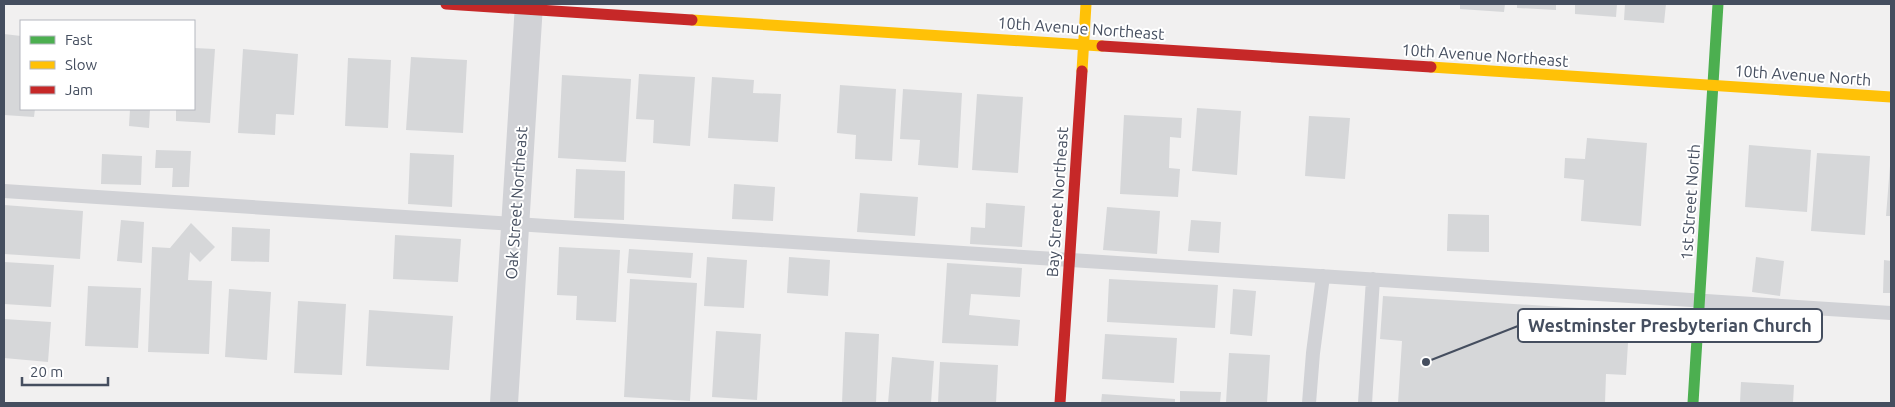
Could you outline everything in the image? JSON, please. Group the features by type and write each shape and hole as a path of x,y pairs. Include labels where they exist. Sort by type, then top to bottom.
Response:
{"street":[{"name":"10th Avenue Northeast","path":"446,4 529,6 1083,45 1713,86"},
{"name":"Bay Street Northeast","path":"1060,403 1086,4"},
{"name":"1st Street North","path":"1693,403 1718,4"},
{"name":"Oak Street Northeast","path":"504,403 529,6"},
{"name":"10th Avenue North","path":"1713,86 1891,97"}],"lane":[{"path":"4,191 1891,313"},
{"path":"1309,403 1312,353 1323,276"},
{"path":"1365,403 1373,279"}],"building":[{"path":"1460,4 1505,4 1504,12 1460,9"},
{"path":"1517,4 1556,4 1556,10 1517,8"},
{"path":"1575,4 1617,4 1616,17 1575,14"},
{"path":"1625,4 1666,4 1664,23 1624,20"},
{"path":"4,34 20,36 20,110 35,110 34,117 4,115"},
{"path":"195,48 215,49 210,123 176,121 176,110 195,110"},
{"path":"243,49 298,54 294,115 276,114 275,135 238,133"},
{"path":"411,57 467,60 463,133 406,130"},
{"path":"348,58 391,60 388,128 345,126"},
{"path":"639,74 695,77 690,146 653,143 654,120 636,119"},
{"path":"562,75 631,79 626,162 558,158"},
{"path":"712,77 754,80 753,93 781,94 778,142 708,138"},
{"path":"840,85 896,89 892,161 855,159 856,135 837,133"},
{"path":"903,89 962,93 958,168 918,165 920,140 900,139"},
{"path":"977,94 1023,97 1018,173 972,170"},
{"path":"1197,108 1241,111 1237,175 1192,171"},
{"path":"130,110 150,110 149,128 129,126"},
{"path":"1124,115 1182,118 1181,138 1170,137 1169,168 1180,169 1178,197 1120,194"},
{"path":"1309,116 1350,118 1345,179 1305,176"},
{"path":"1587,138 1647,143 1641,226 1581,221 1584,180 1564,178 1565,158 1585,159"},
{"path":"1749,145 1811,150 1807,212 1745,207"},
{"path":"156,150 191,151 189,187 172,187 173,168 155,168"},
{"path":"410,153 454,155 452,207 408,204"},
{"path":"1817,153 1870,156 1865,235 1811,231"},
{"path":"102,154 142,156 141,185 101,184"},
{"path":"1890,166 1891,216 1886,216"},
{"path":"576,169 625,171 624,220 574,218"},
{"path":"734,184 775,187 773,221 732,219"},
{"path":"860,193 918,197 915,236 857,232"},
{"path":"986,203 1025,206 1022,247 970,244 971,227 985,228"},
{"path":"4,205 83,211 80,259 4,254"},
{"path":"1107,207 1160,211 1157,254 1103,250"},
{"path":"1448,214 1489,215 1489,252 1447,251"},
{"path":"121,220 144,222 142,263 117,261"},
{"path":"1191,220 1221,222 1219,253 1188,251"},
{"path":"191,223 215,247 200,262 190,252 188,280 212,281 209,354 148,352 152,247 170,248"},
{"path":"232,227 270,229 269,262 231,261"},
{"path":"395,235 461,239 458,282 393,279"},
{"path":"559,247 620,250 616,322 576,320 577,296 557,295"},
{"path":"629,249 693,253 691,278 627,273"},
{"path":"707,257 747,260 744,308 704,306"},
{"path":"789,257 830,260 828,296 787,293"},
{"path":"1756,257 1784,261 1780,296 1752,292"},
{"path":"1884,260 1891,261 1891,293 1883,293"},
{"path":"4,262 54,265 51,307 4,304"},
{"path":"947,263 1022,268 1020,297 971,294 969,315 1020,320 1018,346 942,343"},
{"path":"630,279 697,283 690,401 624,397"},
{"path":"1109,279 1218,285 1215,328 1107,322"},
{"path":"88,286 141,288 138,348 85,346"},
{"path":"229,289 271,292 267,360 225,357"},
{"path":"1233,289 1256,291 1252,336 1230,334"},
{"path":"1383,296 1630,311 1626,375 1606,374 1605,403 1398,403 1402,341 1380,339"},
{"path":"298,301 346,304 342,375 294,373"},
{"path":"369,310 453,316 449,370 366,366"},
{"path":"4,319 51,322 48,362 4,358"},
{"path":"716,331 761,334 757,400 712,397"},
{"path":"845,332 879,334 876,403 842,403"},
{"path":"1105,334 1177,338 1174,383 1102,379"},
{"path":"1229,353 1270,355 1267,403 1226,403"},
{"path":"892,357 934,361 931,403 888,403"},
{"path":"940,362 998,365 996,403 938,403"},
{"path":"1741,382 1794,385 1793,403 1740,403"},
{"path":"1180,391 1221,392 1220,403 1180,403"},
{"path":"1102,394 1175,399 1175,403 1101,403"}],"traffic: fast":[{"path":"1693,403 1718,4"}],"traffic: slow":[{"path":"1082,71 1086,4"},
{"path":"692,20 1102,46"},
{"path":"1431,67 1891,97"}],"traffic: jam":[{"path":"446,4 692,20"},
{"path":"1102,46 1431,67"},
{"path":"1060,403 1082,71"}],"place":[{"name":"Westminster Presbyterian Church","path":"1426,362"}]}
